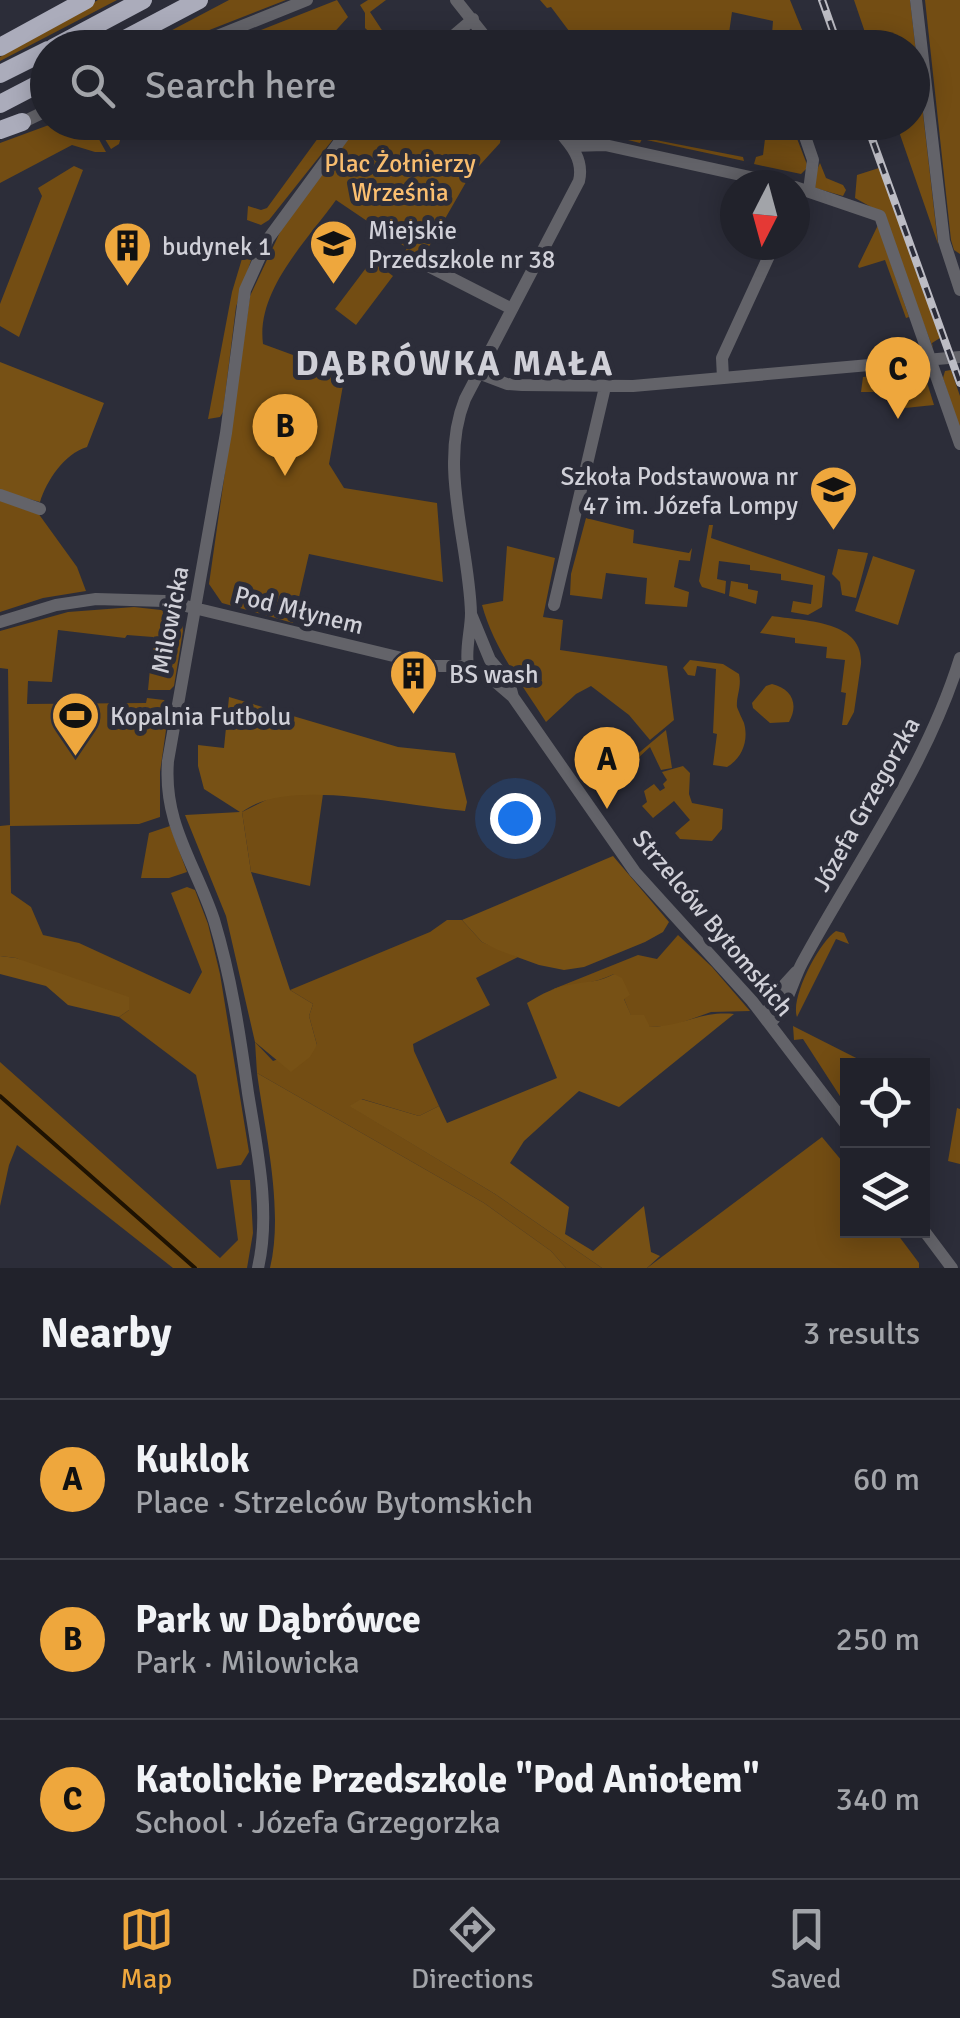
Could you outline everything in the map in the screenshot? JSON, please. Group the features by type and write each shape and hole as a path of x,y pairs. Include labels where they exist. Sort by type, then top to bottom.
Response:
{"highway":[{"path":"31,30 86,0"},
{"path":"86,30 143,0"},
{"path":"142,30 199,0"},
{"path":"0,47 30,31"},
{"path":"0,74 30,59"},
{"path":"0,104 30,88"},
{"path":"0,132 22,122"}],"street":[{"path":"232,30 308,0"},
{"path":"456,0 481,30"},
{"path":"467,0 473,18"},
{"path":"916,0 919,30"},
{"path":"459,30 473,18"},
{"path":"22,122 30,118"},
{"path":"930,120 944,241 960,290"},
{"name":"Milowicka","path":"258,1268 263,1228 260,1173 236,1015 213,919 177,835 167,791 174,724 226,433 246,290 268,239 341,140"},
{"path":"471,614 488,656 485,669 471,664 471,614 454,460 460,412 578,181 580,164 566,140"},
{"path":"807,140 814,160 808,170"},
{"path":"571,146 604,145 720,172"},
{"path":"810,194 880,216 960,444"},
{"path":"722,378 722,358 767,260"},
{"path":"420,262 512,309"},
{"path":"478,373 507,384 606,387 960,357"},
{"path":"554,605 606,387"},
{"path":"0,495 40,508"},
{"name":"Pod Młynem","path":"0,622 56,605 96,599 138,599 196,607 435,666 471,664 476,648 488,656"},
{"name":"Strzelców Bytomskich","path":"488,656 635,872 768,1020 840,1116"},
{"name":"Józefa Grzegorzka","path":"768,1020 783,1009 800,966 938,722 960,658"},
{"name":"Strzelców Bytomskich","path":"471,664 513,697"},
{"name":"Józefa Grzegorzka","path":"768,1020 774,995 800,966"},
{"path":"752,1001 774,995"},
{"path":"930,1238 952,1268"}],"green space":[{"path":"98,0 117,0 59,30 46,30"},
{"path":"229,0 286,0 209,30 172,30"},
{"path":"337,0 348,17 336,30 261,30"},
{"path":"368,0 386,0 370,12 382,30 365,28 365,13 360,5"},
{"path":"540,0 790,0 802,30 772,30 773,21 732,12 729,30 568,30 551,7"},
{"path":"854,0 910,0 913,30 864,30"},
{"path":"925,0 960,0 960,254 951,240"},
{"path":"30,40 30,45 0,61 0,57"},
{"path":"30,132 30,140 99,140 106,152 72,145 0,183 0,143"},
{"path":"105,140 120,140 119,144 111,149"},
{"path":"317,140 333,140 269,220 261,225 247,220 248,206 267,208"},
{"name":"Plac Żołnierzy Września","path":"347,140 500,140 469,177 419,264 403,255 407,248 336,200 286,267 267,304 263,344 345,374 329,464 344,488 437,503 443,582 309,554 293,623 222,603 209,584 250,296 282,228"},
{"path":"647,140 743,157 744,161"},
{"path":"765,140 798,140 808,167 782,170 754,164 756,157 763,155"},
{"path":"902,140 926,140 938,244"},
{"path":"820,163 826,178 843,185 843,196 815,188"},
{"path":"74,166 83,170 19,337 0,326 0,304 42,196 38,188"},
{"path":"879,168 940,338 932,343 933,348 880,212 855,198 857,175"},
{"path":"878,225 909,317 906,318 885,260 858,266"},
{"path":"252,239 254,251 236,307 223,412 220,417 208,419 232,292 247,242"},
{"path":"372,260 393,276 356,325 335,309"},
{"path":"951,370 960,396 960,430 943,378 945,371"},
{"path":"919,372 914,382 919,385 925,376 934,405 905,408 899,392 861,392 863,377"},
{"path":"0,500 38,513 77,567 86,591 43,598 0,612"},
{"path":"586,518 634,530 633,543 689,553 692,548 690,561 679,560 674,587 689,592 687,607 645,604 647,578 606,573 602,599 570,595 571,574"},
{"path":"709,525 713,525 711,538 825,576 822,607 808,615 791,612 793,601 811,604 813,585 781,580 781,574 750,570 750,565 719,561 717,579 726,581 725,594 702,587 699,581"},
{"path":"507,546 555,558 543,617 563,620 560,650 667,666 674,720 650,740 629,715 591,686 576,694 546,722 501,651 482,605 503,601"},
{"path":"838,549 868,553 856,598 842,595 840,582 832,574"},
{"path":"873,556 915,570 898,625 855,611"},
{"path":"731,581 748,584 748,589 758,591 756,604 729,596"},
{"path":"134,607 170,611 182,621 174,686 170,690 148,690 153,637 125,638 58,630 52,682 28,681 27,704 164,700 169,709 160,772 160,817 139,824 10,826 11,893 31,907 43,935 79,943 190,994 202,972 171,893 187,887 195,890 220,974 249,1152 241,1165 217,1169 196,1075 119,1017 129,1010 16,958 0,956 0,826 10,825 8,669 0,668 0,631 68,612"},
{"path":"772,616 829,625 853,639 861,664 854,712 847,725 842,725 845,660 826,658 827,647 760,633"},
{"path":"690,660 723,664 739,674 737,707 744,723 745,742 737,759 727,767 713,765 717,734 713,733 716,669 697,666 695,676 688,675 683,668"},
{"path":"772,684 792,698 789,722 770,723 753,708 752,703"},
{"path":"666,730 672,768 661,770 650,747 600,794 596,789"},
{"path":"683,766 690,773 692,803 723,809 722,829 712,841 680,839 675,833 690,820 674,801 653,818 642,806 647,802 644,791 654,784 660,791 665,788 667,780 662,772"},
{"path":"323,794 310,886 251,872 242,812 274,796"},
{"path":"170,826 187,872 169,878 141,878 149,833"},
{"path":"447,920 462,920 482,942 518,957 476,978 490,1005 413,1044 439,1106 419,1116 362,1099 350,1106 495,1194 602,1268 566,1268 551,1251 484,1203 257,1073 255,1042 273,1061 317,1045 309,1016 313,1004 290,990 430,932"},
{"path":"836,931 844,933 849,944 836,939 797,1017 798,997 808,971"},
{"path":"678,935 750,1011 711,1012 672,1026 650,1027 631,1016 614,974 551,990 638,955 657,959"},
{"path":"793,1026 856,1058 840,1058 840,1096 803,1039 794,1040"},
{"path":"0,1062 220,1258 238,1240 230,1180 250,1180 253,1233 247,1268 173,1268 17,1145 0,1206"},
{"path":"957,1108 960,1109 960,1164 948,1161"},
{"path":"822,1137 840,1159 840,1238 900,1238 919,1263 919,1268 647,1268"}],"shaded area":[{"path":"0,362 104,403 87,447 71,455 58,469 40,502 0,491"},
{"path":"229,697 398,747 455,753 467,802 465,811 349,796 288,796 262,801 242,812 251,872 290,990 313,1004 309,1016 317,1045 310,1057 291,1072 255,1042 226,916 185,815 240,812 204,789 198,766 198,745 224,748"},
{"path":"613,856 669,922 663,932 645,942 584,967 564,970 498,950 482,942 462,920"},
{"path":"0,956 129,997 129,1010 119,1017 68,1005 46,986 0,974"},
{"path":"614,974 622,978 630,995 624,999 631,1015 644,1015 650,1027 734,1014 619,1107 579,1091 524,1141 510,1163 569,1207 565,1234 593,1251 644,1206 651,1252 660,1256 647,1268 602,1268 495,1194 349,1106 361,1099 419,1116 439,1106 447,1123 557,1078 527,1003 567,985"},
{"path":"257,1073 484,1203 551,1251 566,1268 270,1268 274,1196"}],"waterway":[{"path":"0,1096 195,1268"}],"railway":[{"path":"822,0 833,30"},
{"path":"872,140 960,383"}],"place":[{"name":"Miejskie Przedszkole nr 38","path":"333,286"},
{"name":"budynek 1","path":"127,288"},
{"name":"Katolickie Przedszkole \"Pod Aniołem\"","path":"898,419"},
{"name":"Park w Dąbrówce","path":"285,476"},
{"name":"Szkoła Podstawowa nr 47 im. Józefa Lompy","path":"833,532"},
{"name":"BS wash","path":"414,716"},
{"name":"Kopalnia Futbolu","path":"75,758"},
{"name":"Kuklok","path":"607,809"}],"district":[{"name":"DĄBRÓWKA MAŁA","path":"455,363"}]}
